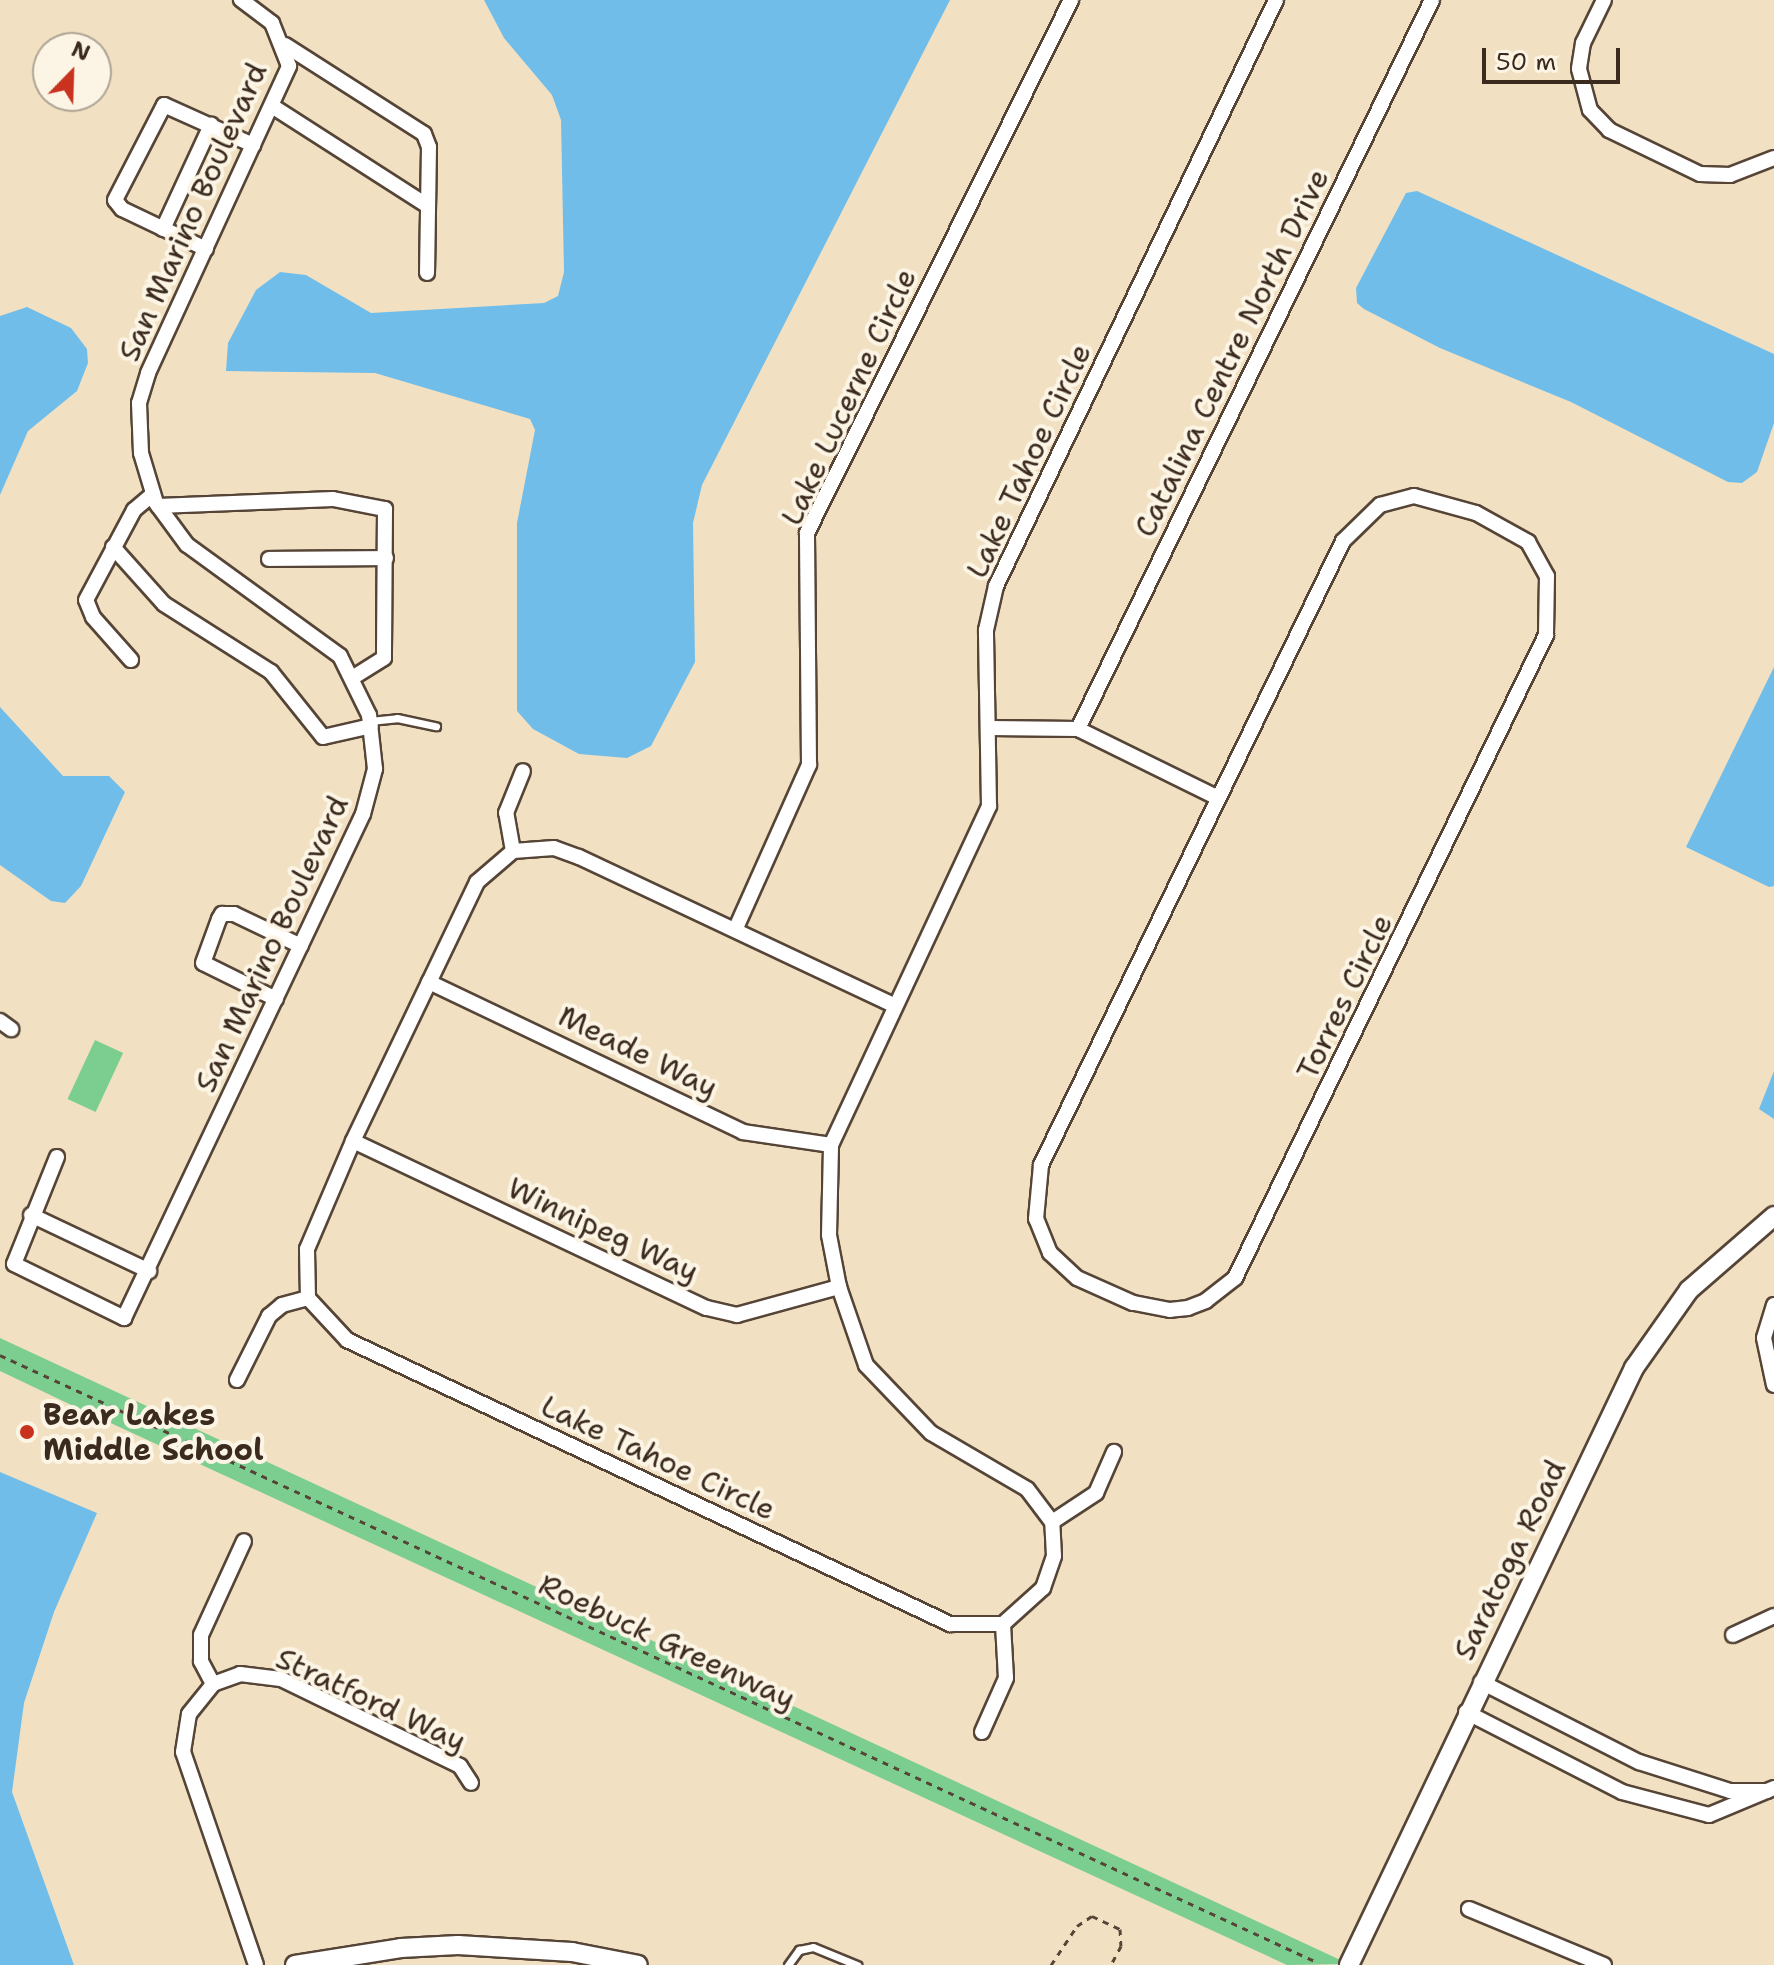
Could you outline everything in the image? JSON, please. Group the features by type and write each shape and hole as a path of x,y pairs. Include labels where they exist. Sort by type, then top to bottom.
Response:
{"street":[{"name":"San Marino Boulevard","path":"57,1157 31,1215 14,1264 118,1317 130,1313 301,946 370,791 375,769 370,724 353,677 340,656 298,620 209,565 156,500 141,453 139,403 153,360 289,66 285,45 272,23 241,0"},
{"name":"Lake Lucerne Circle","path":"736,928 809,765 807,533 1071,0"},
{"name":"Lake Tahoe Circle","path":"1052,1522 1027,1489 931,1433 866,1365 839,1287 829,1235 831,1145 989,806 986,630 996,586 1276,0"},
{"name":"Catalina Centre North Drive","path":"1078,729 1432,0"},
{"path":"1604,0 1583,43 1579,69 1590,110 1609,130 1700,174 1730,175 1758,168 1774,158"},
{"path":"285,45 424,134 429,147 427,273"},
{"path":"206,249 163,229 115,200 164,105 253,145"},
{"path":"272,106 428,206"},
{"path":"163,229 211,125"},
{"name":"Torres Circle","path":"1432,497 1476,513 1528,542 1550,595 1543,644 1245,1262 1228,1285 1206,1301 1170,1310 1151,1308 1062,1267 1036,1219 1036,1182 1218,798 1343,541 1366,514 1397,499 1432,497"},
{"path":"131,660 93,617 86,600 139,503 156,500 333,499 376,505 386,516 384,658 353,677"},
{"path":"113,547 164,604 271,672 323,737 370,724"},
{"path":"269,559 386,558"},
{"path":"990,728 1078,729 1218,798"},
{"path":"513,851 506,813 523,771"},
{"path":"237,1380 269,1316 282,1305 308,1298 307,1249 353,1141 477,882 513,851 554,848 736,928 895,1006"},
{"path":"276,999 203,963 219,919 234,914 301,946"},
{"name":"Meade Way","path":"429,982 743,1132 831,1145"},
{"name":"Winnipeg Way","path":"353,1141 707,1308 737,1315 839,1287"},
{"path":"31,1215 149,1271"},
{"name":"Saratoga Road","path":"1349,1965 1466,1712 1659,1328 1723,1256 1774,1216"},
{"name":"Lake Tahoe Circle","path":"308,1298 347,1340 950,1624 1003,1624"},
{"path":"1774,1305 1764,1338 1774,1385"},
{"path":"982,1732 1006,1678 1003,1624 1043,1588 1054,1556 1052,1522 1096,1493 1114,1452"},
{"path":"244,1541 201,1635 201,1661 213,1684 189,1714 183,1752 256,1965"},
{"path":"1733,1635 1774,1616"},
{"name":"Stratford Way","path":"213,1684 240,1674 281,1679 460,1766 471,1783"},
{"path":"1481,1682 1639,1762 1730,1791 1770,1789"},
{"path":"1466,1712 1622,1792 1709,1815 1770,1789"},
{"path":"1469,1909 1604,1965"},
{"path":"295,1965 401,1948 458,1945 572,1952 638,1965"}],"lane":[{"path":"370,724 397,718 436,726"},
{"path":"788,1965 799,1950 813,1947 857,1965"}],"path":[{"name":"Roebuck Greenway","path":"0,1355 1319,1963"},
{"path":"1051,1965 1077,1926 1092,1916 1120,1929 1121,1946 1111,1965"}],"green space":[{"path":"95,1040 123,1053 96,1112 68,1099"},
{"path":"0,1338 1349,1964 1287,1965 65,1402 0,1371"}],"water":[{"path":"484,0 950,0 702,485 693,523 695,662 651,746 627,758 579,754 533,729 517,711 517,523 535,430 530,419 375,373 226,371 228,343 256,290 280,272 306,275 371,313 544,303 558,296 564,272 561,120 552,95 504,38"},
{"path":"1417,191 1774,354 1774,423 1757,472 1742,483 1728,482 1571,402 1440,348 1364,309 1357,303 1356,288 1406,193"},
{"path":"27,307 71,328 87,349 88,363 77,391 28,431 0,495 0,316"},
{"path":"1774,667 1774,886 1769,887 1686,847"},
{"path":"0,707 63,776 109,776 125,792 81,886 65,903 51,901 0,865"},
{"path":"1774,1071 1774,1119 1759,1109"},
{"path":"0,1472 97,1513 54,1612 24,1703 12,1792 74,1965 0,1965"}],"place":[{"name":"Bear Lakes Middle School","path":"27,1432"}]}
